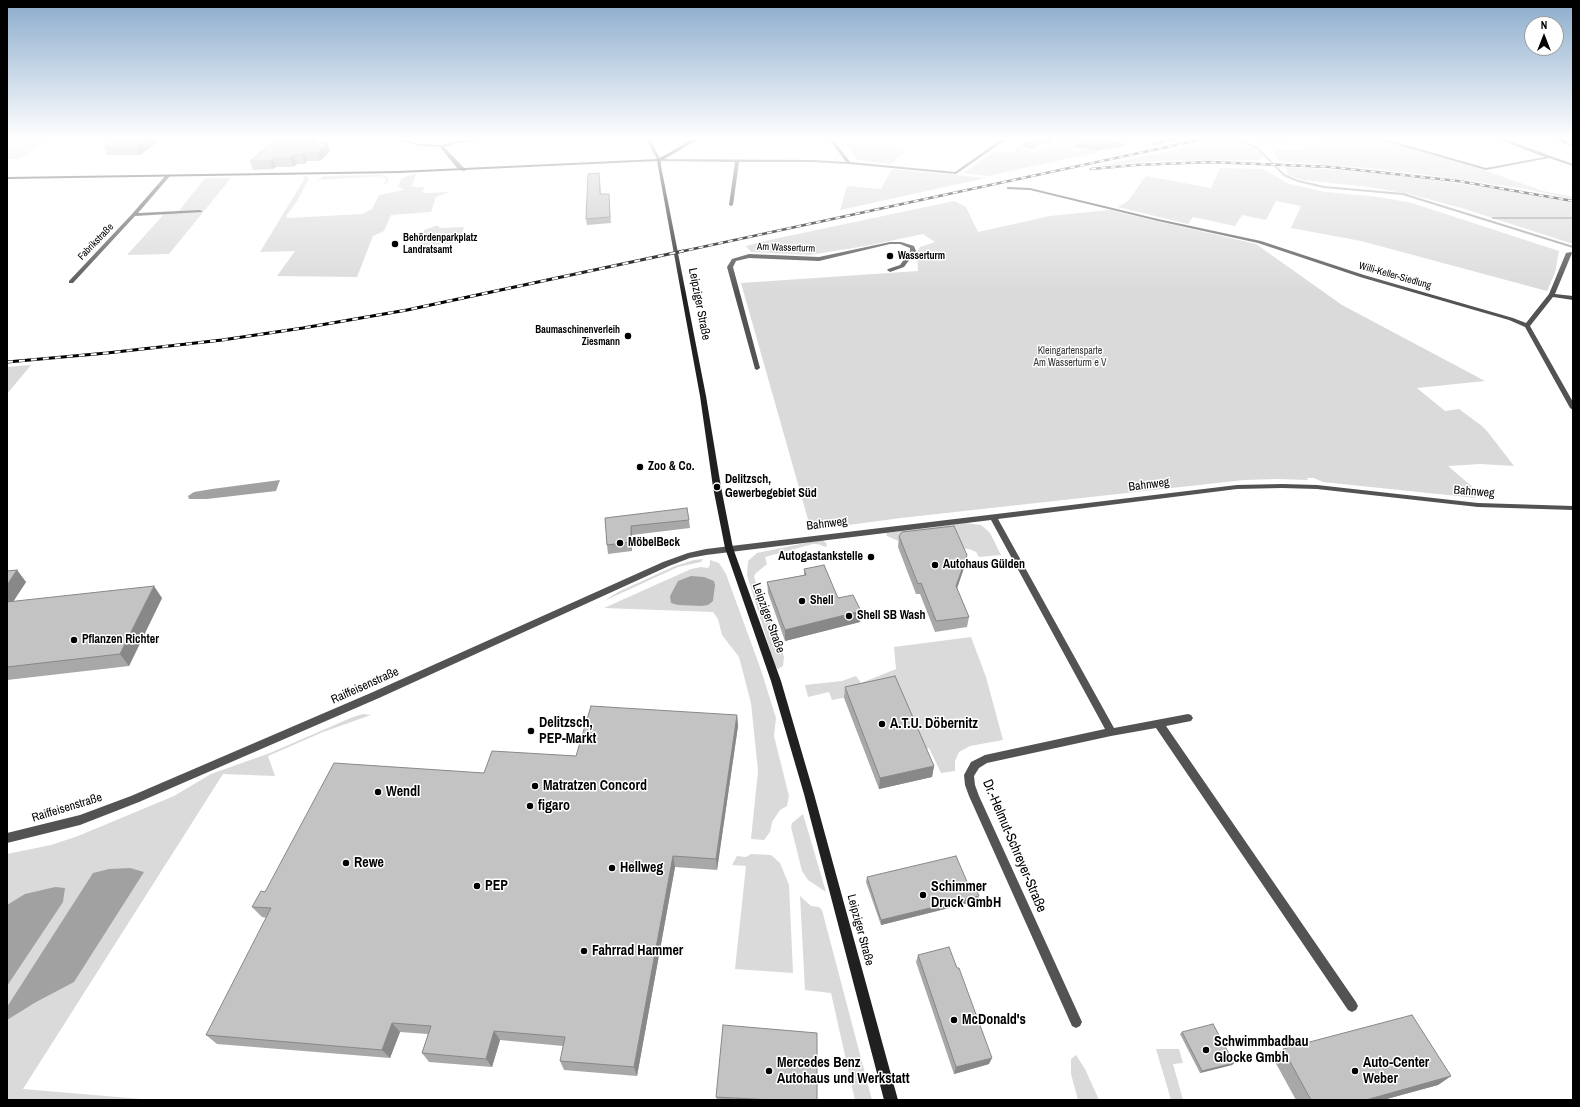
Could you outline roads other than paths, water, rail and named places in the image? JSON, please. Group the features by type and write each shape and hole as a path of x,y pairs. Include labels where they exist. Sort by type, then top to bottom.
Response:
{"street":[{"name":"Fabrikstraße","path":"71,282 155,191"},
{"name":"Leipziger Straße","path":"664,191 703,396 717,487 729,548 776,681 810,794 891,1100"},
{"path":"731,205 733,191"},
{"name":"Willi-Keller-Siedlung","path":"1041,191 1158,220 1259,242 1362,276 1499,316 1527,326"},
{"path":"134,215 200,211"},
{"name":"Am Wasserturm","path":"757,368 730,267 734,260 749,256 819,259 890,243 901,243 912,247 913,251 902,266 890,270"},
{"path":"1569,253 1551,295 1527,326 1573,408"},
{"path":"1551,295 1573,298"},
{"name":"Bahnweg","path":"729,548 1237,487 1317,487 1478,505 1573,508"},
{"path":"993,516 1111,732"},
{"name":"Raiffeisenstraße","path":"7,838 80,820 136,799 376,695 666,564 688,556 729,548"},
{"name":"Dr.-Helmut-Schreyer-Straße","path":"1076,1022 974,796 970,785 969,775 975,765 985,759 1111,732 1188,718"},
{"path":"1159,724 1352,1006"}],"waterway":[{"path":"1365,191 1403,194 1573,247"},
{"path":"1493,218 1573,218"}],"railway":[{"path":"679,252 964,191"},
{"path":"1514,191 1573,201"},
{"path":"7,362 107,353 222,340 303,328 407,310 683,251"}],"place":[{"name":"Behördenparkplatz Landratsamt","path":"395,244"},
{"name":"Wasserturm","path":"890,256"},
{"name":"Baumaschinenverleih Ziesmann","path":"628,336"},
{"name":"Zoo & Co.","path":"640,467"},
{"name":"Delitzsch, Gewerbegebiet Süd","path":"717,487"},
{"name":"MöbelBeck","path":"620,543"},
{"name":"Autogastankstelle","path":"871,557"},
{"name":"Autohaus Gülden","path":"935,565"},
{"name":"Shell","path":"802,601"},
{"name":"Shell SB Wash","path":"849,616"},
{"name":"Pflanzen Richter","path":"74,640"},
{"name":"A.T.U. Döbernitz","path":"882,724"},
{"name":"Delitzsch, PEP-Markt","path":"531,731"},
{"name":"Matratzen Concord","path":"535,786"},
{"name":"Wendl","path":"378,792"},
{"name":"figaro","path":"530,806"},
{"name":"Rewe","path":"346,863"},
{"name":"Hellweg","path":"612,868"},
{"name":"PEP","path":"477,886"},
{"name":"Schimmer Druck GmbH","path":"923,895"},
{"name":"Fahrrad Hammer","path":"584,951"},
{"name":"McDonald's","path":"954,1020"},
{"name":"Schwimmbadbau Glocke Gmbh","path":"1206,1050"},
{"name":"Mercedes Benz Autohaus und Werkstatt","path":"769,1071"},
{"name":"Auto-Center Weber","path":"1355,1071"}],"park label":[{"name":"Kleingartensparte Am Wasserturm e V","path":"1070,356"}]}
